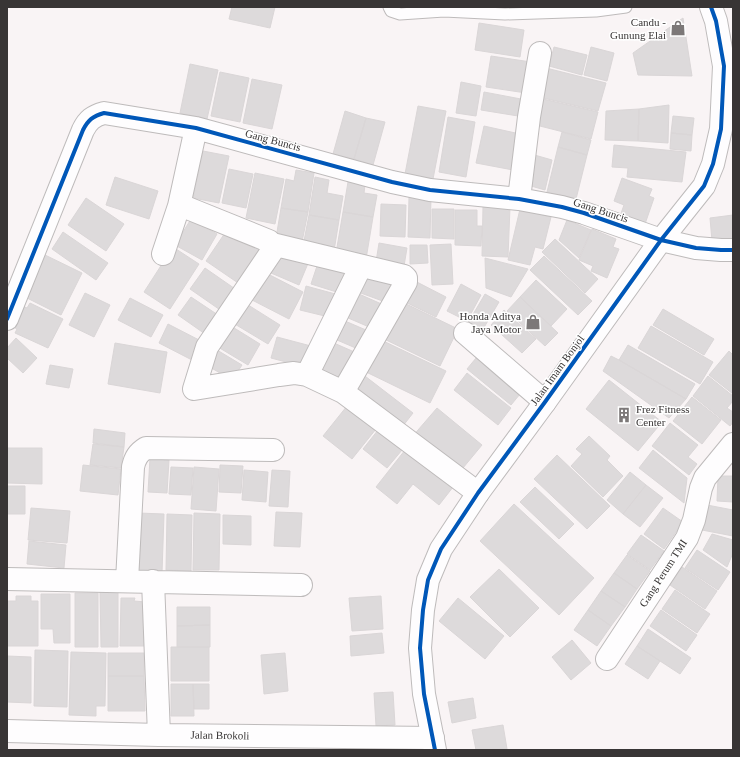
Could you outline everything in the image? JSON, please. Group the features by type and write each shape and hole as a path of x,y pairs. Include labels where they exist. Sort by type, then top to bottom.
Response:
{"street":[{"name":"Jalan Imam Bonjol","path":"434,744 424,694 420,648 423,610 428,580 441,549 478,493 661,240 704,186 714,164 721,129 724,66 716,21 711,7"},
{"path":"519,199 529,117 540,53"},
{"name":"Gang Buncis","path":"7,319 82,130 88,121 96,115 104,113 196,128 392,182 430,190 519,199 562,207 584,213 661,240 696,248 733,250"},
{"path":"163,254 179,206 196,128"},
{"path":"179,206 185,207 269,241 272,244 404,276 406,278 406,282 343,392"},
{"path":"272,244 272,251 208,347 194,389 294,373 307,375 343,392 478,493"},
{"path":"307,375 361,266"},
{"path":"465,333 545,402"},
{"name":"Gang Perum TMI","path":"607,659 687,538 694,520 700,488 705,478 733,444"},
{"path":"127,581 133,467 140,451 146,448 273,450"},
{"path":"7,579 301,585"},
{"path":"153,581 159,735"},
{"name":"Jalan Brokoli","path":"7,731 45,741 159,735 434,744"}],"lane":[{"path":"389,7 391,11 400,14 444,12 505,14 596,11 626,7"}],"building":[{"path":"232,7 275,7 270,28 229,19"},
{"path":"683,18 692,76 638,75 633,53"},
{"path":"479,23 524,30 520,57 475,50"},
{"path":"554,47 587,55 582,75 549,66"},
{"path":"591,47 614,53 607,81 584,75"},
{"path":"491,56 531,62 526,93 486,87"},
{"path":"190,64 218,70 207,119 180,113"},
{"path":"546,68 606,83 598,111 539,97"},
{"path":"220,72 249,78 240,122 211,116"},
{"path":"252,79 282,85 272,129 243,123"},
{"path":"461,82 481,86 476,116 456,113"},
{"path":"484,92 521,99 518,116 481,110"},
{"path":"539,98 598,112 591,139 532,124"},
{"path":"669,105 668,143 638,141 639,109"},
{"path":"418,106 446,111 433,179 405,174"},
{"path":"639,109 638,141 605,140 606,111"},
{"path":"345,111 366,118 354,159 333,154"},
{"path":"673,116 694,118 692,135 671,133"},
{"path":"448,117 475,122 466,177 439,172"},
{"path":"366,118 385,122 373,165 354,159"},
{"path":"484,126 520,134 513,170 476,163"},
{"path":"562,132 591,140 587,155 558,147"},
{"path":"671,133 692,135 691,151 670,149"},
{"path":"614,145 686,152 682,182 627,177 628,168 612,167"},
{"path":"558,147 587,155 576,199 547,192"},
{"path":"203,151 229,156 219,203 193,198"},
{"path":"531,154 552,160 545,190 524,184"},
{"path":"229,169 253,174 246,208 222,203"},
{"path":"296,170 314,173 308,212 281,208 286,179 294,181"},
{"path":"255,173 284,179 275,224 246,218"},
{"path":"115,177 158,191 149,219 106,205"},
{"path":"315,177 329,180 327,193 343,196 339,220 309,215"},
{"path":"622,178 652,189 649,196 654,198 645,224 620,216 624,205 614,201"},
{"path":"348,182 365,185 364,193 377,195 373,217 343,212"},
{"path":"409,197 431,197 430,238 408,237"},
{"path":"86,198 124,224 106,251 68,225"},
{"path":"381,204 406,205 405,237 380,236"},
{"path":"483,206 510,207 508,257 482,256"},
{"path":"281,208 308,212 302,242 276,238"},
{"path":"432,209 454,209 454,239 432,238"},
{"path":"520,209 551,217 543,249 535,247 530,265 508,260"},
{"path":"455,210 477,210 477,226 482,226 481,246 455,245"},
{"path":"343,212 373,217 366,259 336,253"},
{"path":"309,215 339,220 334,251 303,246"},
{"path":"733,215 733,239 712,241 710,218"},
{"path":"191,219 217,234 202,260 175,245"},
{"path":"567,220 591,230 579,258 559,240"},
{"path":"229,227 264,251 241,285 206,261"},
{"path":"592,229 616,239 613,247 619,249 607,278 591,271 593,266 579,260"},
{"path":"63,232 108,263 96,280 52,249"},
{"path":"555,239 598,279 585,293 542,252"},
{"path":"379,243 407,248 403,272 375,268"},
{"path":"451,244 453,284 432,285 430,245"},
{"path":"410,245 427,245 428,263 410,264"},
{"path":"173,247 199,264 170,309 144,292"},
{"path":"281,249 309,261 299,285 271,273"},
{"path":"43,254 82,273 61,315 23,296"},
{"path":"544,256 592,301 578,315 530,270"},
{"path":"485,258 528,269 511,297 486,288"},
{"path":"319,260 351,270 343,294 311,284"},
{"path":"366,267 396,278 388,303 358,292"},
{"path":"205,268 241,293 226,314 190,289"},
{"path":"266,273 303,292 289,319 252,300"},
{"path":"413,280 446,297 436,317 403,301"},
{"path":"536,280 567,309 551,326 520,297"},
{"path":"461,284 481,295 467,321 447,311"},
{"path":"306,286 339,295 333,318 300,310"},
{"path":"350,290 386,306 376,330 339,314"},
{"path":"85,293 110,305 94,337 69,325"},
{"path":"485,294 499,302 479,336 465,328"},
{"path":"191,297 221,317 208,336 178,315"},
{"name":"Honda Aditya Jaya Motor","path":"520,297 558,333 545,346 507,311"},
{"path":"130,298 163,315 151,337 118,320"},
{"path":"398,300 458,329 440,366 380,337"},
{"path":"30,303 63,319 48,348 15,333 17,329 10,325 20,305 27,308"},
{"path":"245,303 280,325 268,344 233,323"},
{"path":"663,309 714,339 704,355 653,325"},
{"path":"504,310 536,339 522,353 491,325"},
{"path":"338,318 373,333 365,352 330,337"},
{"path":"168,324 201,341 192,360 159,343"},
{"path":"231,326 260,344 248,365 218,347"},
{"path":"651,326 713,362 700,384 638,348"},
{"path":"277,337 311,346 305,367 271,358"},
{"path":"16,338 37,358 23,373 7,358 7,348"},
{"path":"377,338 446,371 430,403 362,370"},
{"path":"327,340 359,354 346,383 314,369"},
{"path":"115,343 167,352 160,393 108,384"},
{"path":"628,345 695,384 686,399 619,360"},
{"path":"217,350 242,365 232,380 208,366"},
{"path":"729,351 733,355 733,394 709,375"},
{"path":"481,352 525,388 511,405 467,369"},
{"path":"611,356 686,399 669,418 603,371"},
{"path":"50,365 73,369 69,388 46,384"},
{"path":"361,373 413,413 399,431 347,391"},
{"path":"467,373 511,408 498,425 454,390"},
{"path":"708,376 733,396 733,401 727,408 733,412 733,422 730,426 693,396"},
{"name":"Frez Fitness Center","path":"609,380 662,422 638,451 586,409"},
{"path":"692,397 721,420 702,444 673,421"},
{"path":"351,401 380,424 352,459 323,436"},
{"path":"437,408 482,445 458,474 412,437"},
{"path":"670,423 698,445 688,457 697,464 689,475 652,446"},
{"path":"382,425 407,444 387,468 363,449"},
{"path":"94,429 125,433 124,447 93,443"},
{"path":"589,436 610,456 607,460 623,476 603,497 571,466 582,454 576,449"},
{"path":"93,444 124,447 121,468 90,465"},
{"path":"409,445 457,482 439,505 413,484 397,504 376,487"},
{"path":"7,448 42,448 42,484 7,483"},
{"path":"653,450 687,478 684,503 639,468"},
{"path":"557,455 610,506 587,529 534,479"},
{"path":"150,458 169,460 167,493 148,492"},
{"path":"83,465 121,469 118,495 80,491"},
{"path":"220,465 243,466 241,493 219,492"},
{"path":"171,467 193,468 191,495 169,494"},
{"path":"194,467 219,469 216,511 191,509"},
{"path":"244,470 268,472 266,502 242,500"},
{"path":"272,470 290,471 288,507 269,506"},
{"path":"630,472 646,485 623,514 607,500"},
{"path":"718,476 733,476 733,502 717,501"},
{"path":"646,485 663,498 640,527 623,514"},
{"path":"7,486 25,486 25,514 7,514"},
{"path":"535,487 574,524 559,539 520,502"},
{"path":"514,504 594,578 559,615 480,541"},
{"path":"707,505 733,510 733,536 702,530"},
{"path":"31,508 70,511 67,543 28,540"},
{"path":"663,508 683,522 664,549 644,534"},
{"path":"276,512 302,513 300,547 274,546"},
{"path":"138,513 164,514 162,573 136,572"},
{"path":"194,513 220,514 219,570 193,570"},
{"path":"167,514 192,515 191,571 166,570"},
{"path":"223,515 251,516 251,545 223,544"},
{"path":"712,534 733,540 733,553 727,567 703,550"},
{"path":"641,535 664,551 650,570 627,554"},
{"path":"29,541 66,545 64,568 27,564"},
{"path":"697,550 730,572 718,590 685,568"},
{"path":"627,555 650,571 637,589 614,573"},
{"path":"682,567 717,591 705,609 670,585"},
{"path":"499,569 539,608 510,637 470,597"},
{"path":"614,573 637,589 625,607 601,591"},
{"path":"675,590 710,614 697,633 662,609"},
{"path":"100,591 118,591 118,647 101,647"},
{"path":"601,591 625,607 611,626 588,610"},
{"path":"75,593 98,593 98,647 75,647"},
{"path":"41,594 70,594 70,643 54,643 53,629 41,629"},
{"path":"16,596 31,596 31,601 38,601 38,646 7,646 7,601 16,601"},
{"path":"381,596 383,629 352,631 349,598"},
{"path":"121,598 135,598 134,601 146,602 146,646 120,646"},
{"path":"458,598 504,636 485,659 439,621"},
{"path":"177,607 210,607 210,625 177,626"},
{"path":"588,610 611,626 597,646 574,630"},
{"path":"661,610 697,635 686,651 650,626"},
{"path":"210,625 210,647 177,647 177,626"},
{"path":"648,629 691,658 680,674 637,646"},
{"path":"382,633 384,653 351,656 350,636"},
{"path":"572,640 591,663 571,680 552,657"},
{"path":"637,646 660,661 648,679 625,664"},
{"path":"171,647 209,647 209,681 171,681"},
{"path":"35,650 68,651 67,707 34,706"},
{"path":"71,652 106,653 105,706 96,706 96,716 69,715"},
{"path":"108,653 144,653 144,676 108,676"},
{"path":"285,653 288,691 264,694 261,655"},
{"path":"7,656 31,657 31,703 7,702"},
{"path":"108,676 144,676 145,711 108,711"},
{"path":"171,684 193,684 194,716 171,716"},
{"path":"193,684 209,684 209,709 194,709"},
{"path":"393,692 395,725 376,726 374,693"},
{"path":"473,698 476,718 452,723 448,702"},
{"path":"503,725 507,749 476,750 472,730"}],"cycle path":[{"path":"435,750 424,694 420,648 423,610 428,580 441,549 478,493 661,240 704,186 713,164 721,129 724,66 716,21 711,7"},
{"path":"7,319 83,130 91,119 104,113 196,128 392,182 430,190 519,199 562,207 584,213 661,240 696,248 733,250"}],"place":[{"name":"Candu - Gunung Elai","path":"678,28"},
{"name":"Honda Aditya Jaya Motor","path":"533,322"},
{"name":"Frez Fitness Center","path":"624,415"}]}
